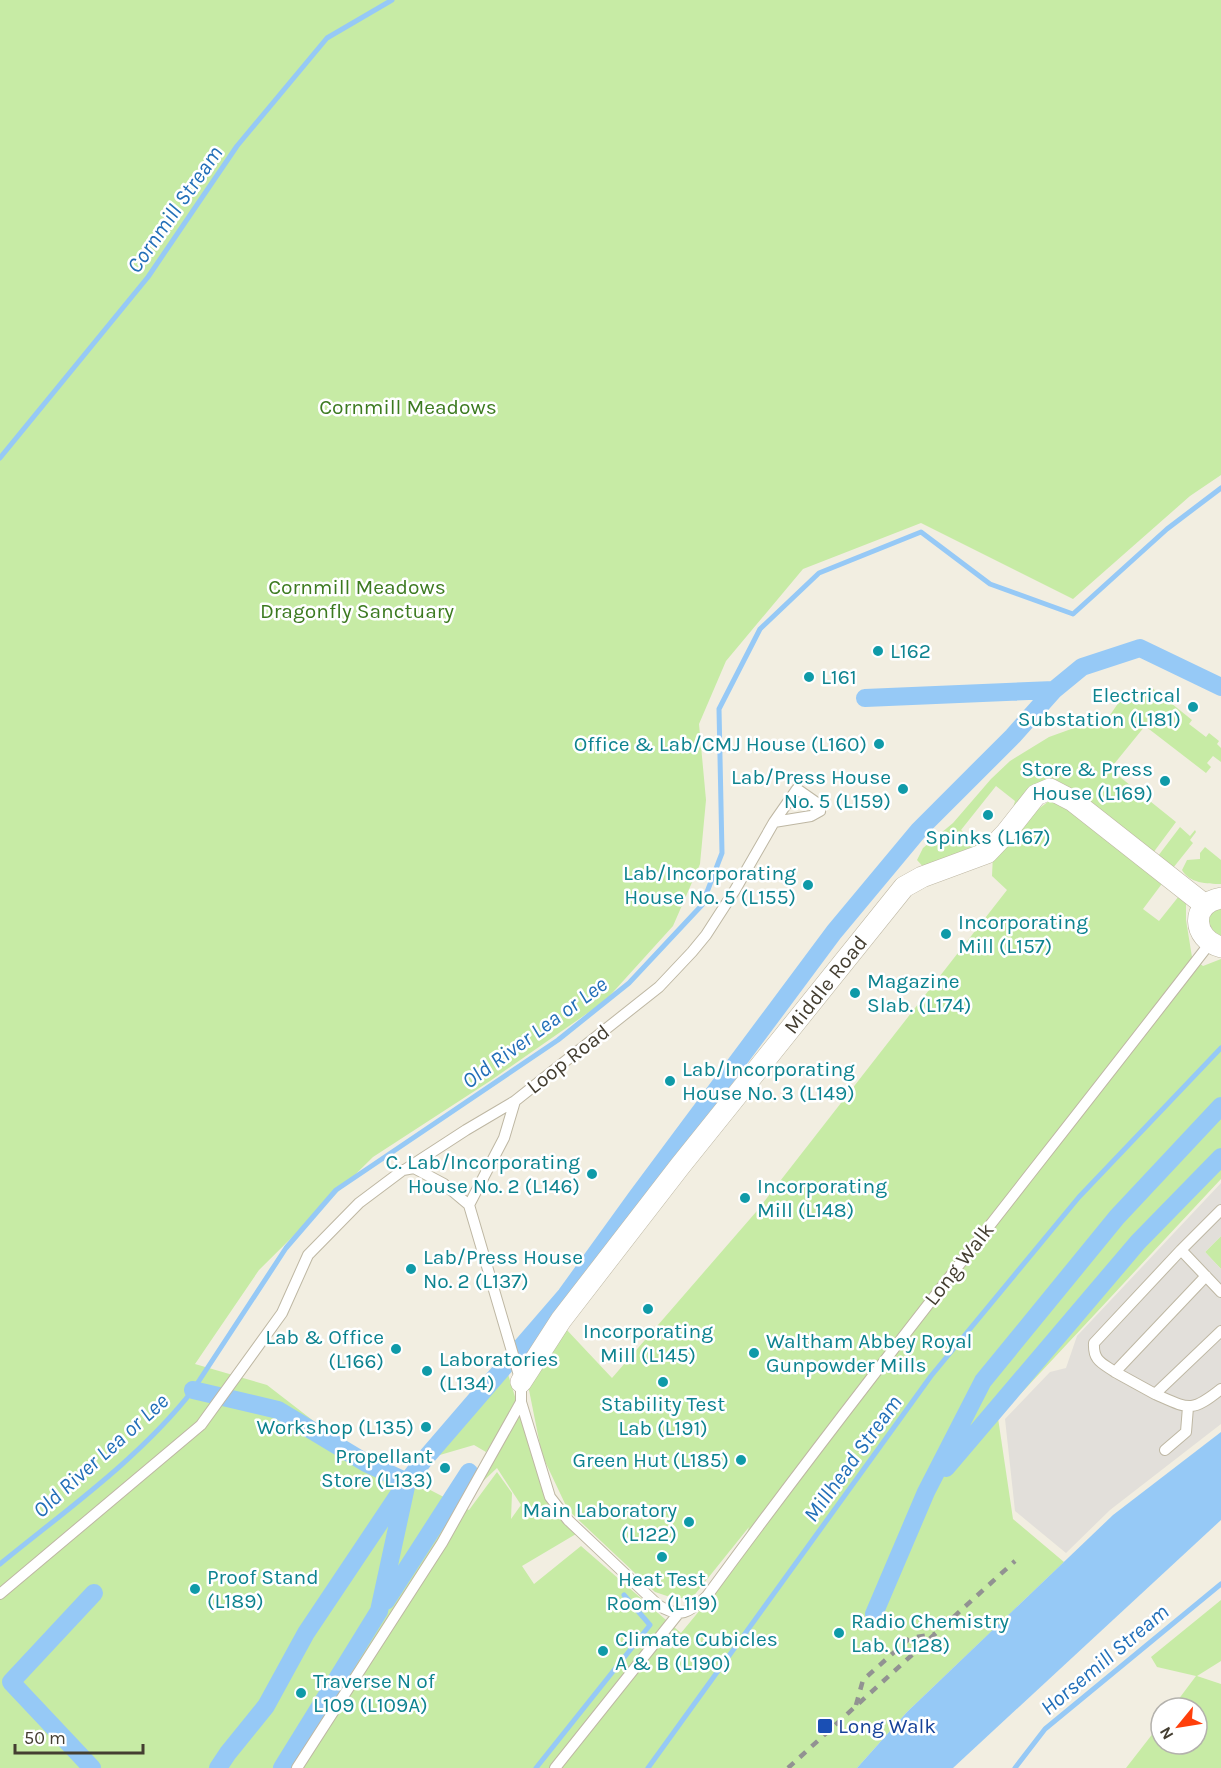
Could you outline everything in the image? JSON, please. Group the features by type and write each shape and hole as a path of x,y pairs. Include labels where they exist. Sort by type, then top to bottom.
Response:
{"street":[{"name":"Middle Road","path":"520,1384 561,1320 680,1166 904,887 922,877 987,853 1036,795 1050,789 1073,801 1213,902"},
{"path":"1213,902 1198,919 1201,934 1215,945"}],"lane":[{"name":"Loop Road","path":"469,1205 504,1138 515,1101 660,987 706,935 774,822"},
{"name":"Long Walk","path":"678,1614 697,1605 713,1589 904,1333 1086,1103 1215,945"},
{"path":"0,1594 201,1425 282,1313 308,1255 359,1203 403,1170 515,1101"},
{"path":"403,1170 414,1168 444,1184 469,1205 478,1229 550,1497 568,1520 658,1605 668,1612 678,1614 555,1768"},
{"path":"1221,1210 1094,1343 1094,1353 1099,1361 1115,1372 1155,1394 1188,1407 1207,1400 1221,1389"},
{"path":"1181,1250 1221,1292"},
{"path":"1115,1372 1206,1276"},
{"path":"1155,1394 1221,1331"},
{"path":"297,1768 442,1543 520,1384"},
{"path":"1165,1450 1186,1432 1188,1407"}],"green space":[{"name":"Cornmill Meadows","path":"0,0 1221,0 1221,475 1190,496 1073,599 921,523 803,569 726,661 699,724 706,800 700,864 673,926 605,1001 490,1081 373,1157 259,1270 195,1364 267,1385 364,1460 405,1477 469,1510 497,1472 512,1493 511,1519 521,1505 497,1468 477,1487 520,1415 550,1509 576,1534 522,1566 534,1584 581,1546 681,1633 733,1570 749,1527 692,1598 673,1598 655,1592 568,1510 542,1455 528,1385 565,1328 612,1378 756,1212 1007,890 992,876 993,854 1021,822 1049,801 1072,808 1164,881 1143,909 1159,921 1183,891 1186,899 1186,920 1192,957 1203,966 1221,959 1221,1179 998,1418 1013,1519 1064,1562 907,1712 857,1768 0,1768"},
{"path":"1151,687 1192,720 1189,724 1206,737 1209,733 1219,741 1217,744 1221,748 1221,762 1213,756 1207,763 1211,767 1206,773 1145,726 1110,769 1176,822 1153,853 1061,787 1011,814 1015,801 996,786 961,830 985,849 928,872 917,860 923,848 953,823 991,779 1010,761 1049,737 1110,715 1119,702"},
{"path":"1180,827 1190,836 1195,830 1196,832 1190,840 1193,843 1173,868 1158,856"},
{"path":"1205,847 1221,860 1221,884 1194,880 1182,870 1187,860 1200,859 1200,853"},
{"path":"1221,901 1221,942 1203,915"},
{"path":"1221,1236 1221,1269 1205,1252"},
{"path":"507,1371 517,1403 486,1452 474,1445 433,1457"},
{"path":"1221,1600 1221,1661 1197,1676 1221,1684 1221,1768 1126,1768 1149,1738 1149,1756 1209,1756 1209,1696 1181,1696 1196,1676 1157,1667 1151,1657"}],"shaded area":[{"path":"1221,1183 1221,1236 1205,1252 1221,1269 1221,1424 1110,1510 1066,1553 1015,1511 1005,1419 1050,1372 1066,1368 1077,1336"}],"water":[{"path":"1221,1432 1221,1520 953,1768 857,1768 907,1712 1113,1515"}],"waterway":[{"name":"Cornmill Stream","path":"0,458 148,277 237,146 327,38 392,0"},
{"name":"Old River Lea or Lee","path":"0,1564 126,1461 172,1415 193,1390 286,1248 336,1190 558,1040 629,983 702,905 722,853 719,709 760,629 819,573 921,532 990,584 1073,614 1167,529 1221,488"},
{"path":"282,1768 379,1611 407,1482 566,1295 834,932 919,830 1013,736 1054,690 1082,667 1140,648 1221,687"},
{"path":"865,698 1054,690"},
{"name":"Millhead Stream","path":"648,1768 931,1376 1079,1197 1221,1048"},
{"path":"874,1614 926,1492 983,1381 1117,1217 1221,1106"},
{"path":"946,1468 1138,1242 1221,1157"},
{"path":"193,1390 278,1410 366,1463 407,1482 306,1633 266,1706 218,1768"},
{"path":"386,1601 469,1472"},
{"name":"Horsemill Stream","path":"1015,1768 1045,1729 1221,1584"},
{"path":"92,1768 11,1682 94,1593"},
{"path":"536,1768 650,1625 624,1595"}],"railway":[{"path":"788,1768 1015,1561"},
{"path":"856,1705 863,1680 910,1638 935,1634"}],"place":[{"name":"L162","path":"878,651"},
{"name":"L161","path":"809,677"},
{"name":"Electrical Substation (L181)","path":"1193,707"},
{"name":"Office & Lab/CMJ House (L160)","path":"879,744"},
{"name":"Store & Press House (L169)","path":"1165,781"},
{"name":"Lab/Press House No. 5 (L159)","path":"903,789"},
{"name":"Spinks (L167)","path":"988,815"},
{"name":"Lab/Incorporating House No. 5 (L155)","path":"808,885"},
{"name":"Incorporating Mill (L157)","path":"946,934"},
{"name":"Magazine Slab. (L174)","path":"855,993"},
{"name":"Lab/Incorporating House No. 3 (L149)","path":"670,1081"},
{"name":"C. Lab/Incorporating House No. 2 (L146)","path":"592,1174"},
{"name":"Incorporating Mill (L148)","path":"745,1198"},
{"name":"Lab/Press House No. 2 (L137)","path":"411,1269"},
{"name":"Incorporating Mill (L145)","path":"648,1309"},
{"name":"Lab & Office (L166)","path":"396,1349"},
{"name":"Waltham Abbey Royal Gunpowder Mills","path":"754,1353"},
{"name":"Laboratories (L134)","path":"427,1371"},
{"name":"Stability Test Lab (L191)","path":"663,1382"},
{"name":"Workshop (L135)","path":"426,1427"},
{"name":"Green Hut (L185)","path":"741,1460"},
{"name":"Propellant Store (L133)","path":"445,1468"},
{"name":"Main Laboratory (L122)","path":"689,1522"},
{"name":"Heat Test Room (L119)","path":"662,1557"},
{"name":"Proof Stand (L189)","path":"195,1589"},
{"name":"Radio Chemistry Lab. (L128)","path":"839,1633"},
{"name":"Climate Cubicles A & B (L190)","path":"603,1651"},
{"name":"Traverse N of L109 (L109A)","path":"301,1693"},
{"name":"Long Walk","path":"825,1726"}],"park label":[{"name":"Cornmill Meadows Dragonfly Sanctuary","path":"357,599"}]}
